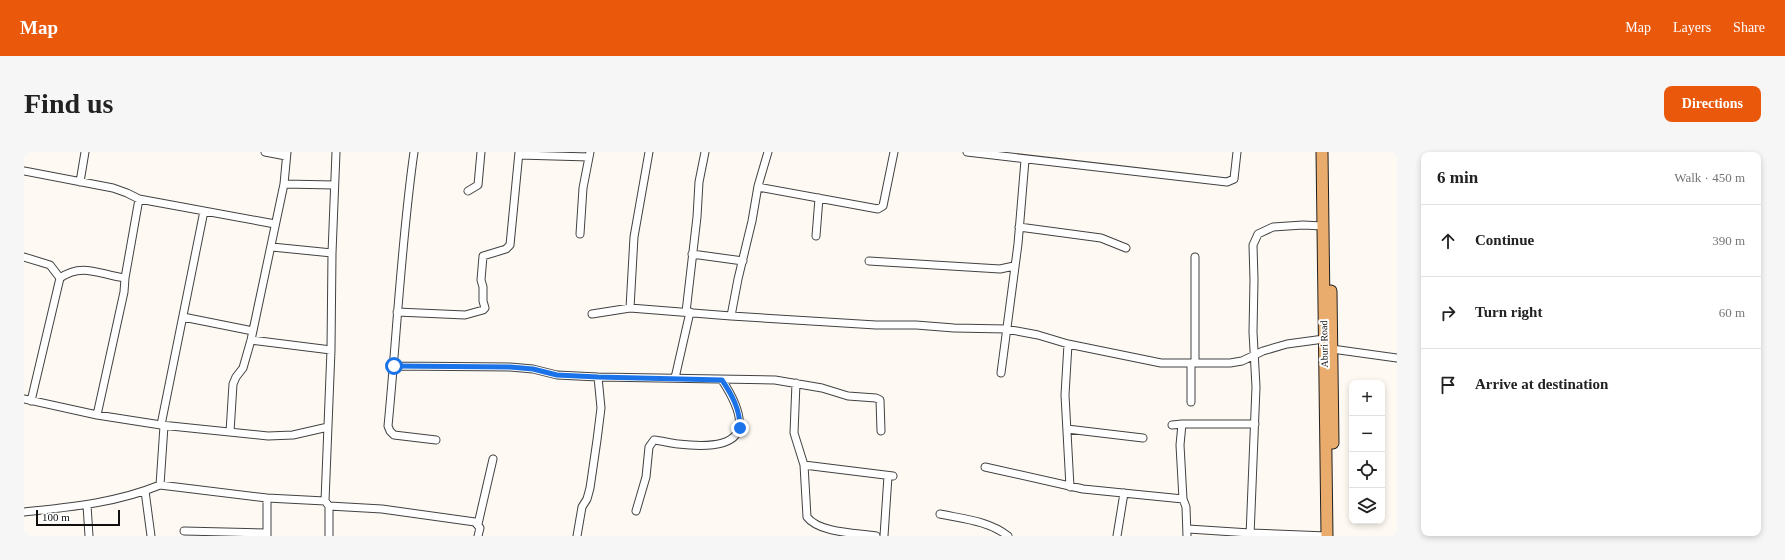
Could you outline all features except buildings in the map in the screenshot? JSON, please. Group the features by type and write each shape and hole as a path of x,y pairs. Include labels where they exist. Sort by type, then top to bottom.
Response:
{"highway":[{"name":"Aburi Road","path":"1322,152 1326,536"},
{"name":"Aburi Road","path":"1329,152 1334,536"}],"street":[{"path":"80,182 85,152"},
{"path":"230,432 234,379 243,368 251,340 272,248 275,224 284,184 287,154 265,152"},
{"path":"329,536 327,503 328,427 336,152"},
{"path":"414,152 396,312 394,366 388,426 394,435 436,440"},
{"path":"468,191 478,184 481,152"},
{"path":"630,308 634,237 649,152"},
{"path":"675,378 688,312 699,182 705,152"},
{"path":"731,316 758,187 768,152"},
{"path":"758,187 878,209 881,208 894,152"},
{"path":"967,152 1025,160 1101,166 1227,182 1234,179 1237,152"},
{"path":"396,312 465,315 483,310 485,308 481,280 483,256 506,249 510,244 519,153 589,155 583,188 580,234"},
{"path":"1001,373 1019,227 1025,160"},
{"path":"24,171 113,188 127,192 139,199 275,224"},
{"path":"284,184 334,185"},
{"path":"816,236 819,198"},
{"path":"97,415 124,292 125,278 139,199"},
{"path":"160,485 162,425 204,211"},
{"path":"1250,535 1256,387 1254,356 1253,245 1258,234 1273,227 1303,225 1323,226"},
{"path":"1019,227 1101,238 1126,248"},
{"path":"272,248 332,253"},
{"path":"692,254 743,261"},
{"path":"24,257 50,265 60,278"},
{"path":"1191,402 1195,257"},
{"path":"869,261 1000,269 1014,266"},
{"path":"125,278 83,269 67,273 60,278 28,400 97,415 162,425 281,437 328,427"},
{"path":"592,314 630,308 876,325 1006,328 1038,335 1068,344 1161,363 1230,363 1242,361 1263,351 1287,344 1324,339"},
{"path":"183,317 253,331"},
{"path":"251,340 331,350"},
{"path":"1068,344 1065,395 1070,486"},
{"path":"1332,349 1397,358"},
{"path":"394,366 510,367 533,369 557,375 598,377 775,380 822,388 848,396 876,398 880,400 881,430"},
{"path":"577,536 582,507 587,499 590,488 598,434 601,408 598,377"},
{"path":"636,511 646,477 649,447 654,440 705,445 728,441 736,435 740,428 740,418 737,406 722,380"},
{"path":"796,383 794,433 804,465 807,517 810,522 832,530 876,536"},
{"path":"1182,424 1180,445 1183,499 1186,506 1188,532 1250,535 1326,536"},
{"path":"1172,425 1255,424"},
{"path":"1067,429 1143,438"},
{"path":"478,536 480,528 478,524 492,458"},
{"path":"804,465 890,476 884,536"},
{"path":"985,467 1070,486 1183,499"},
{"path":"24,512 102,503 145,491 160,485 267,498 382,509 433,518 475,522 478,524"},
{"path":"145,491 151,536"},
{"path":"1117,536 1124,493"},
{"path":"184,531 267,534 267,498"},
{"path":"87,505 89,536"},
{"path":"940,514 992,526 1000,529 1008,536"}],"route":[{"path":"394,366 510,367 533,369 557,375 722,380 737,406 740,418 740,428"}]}
